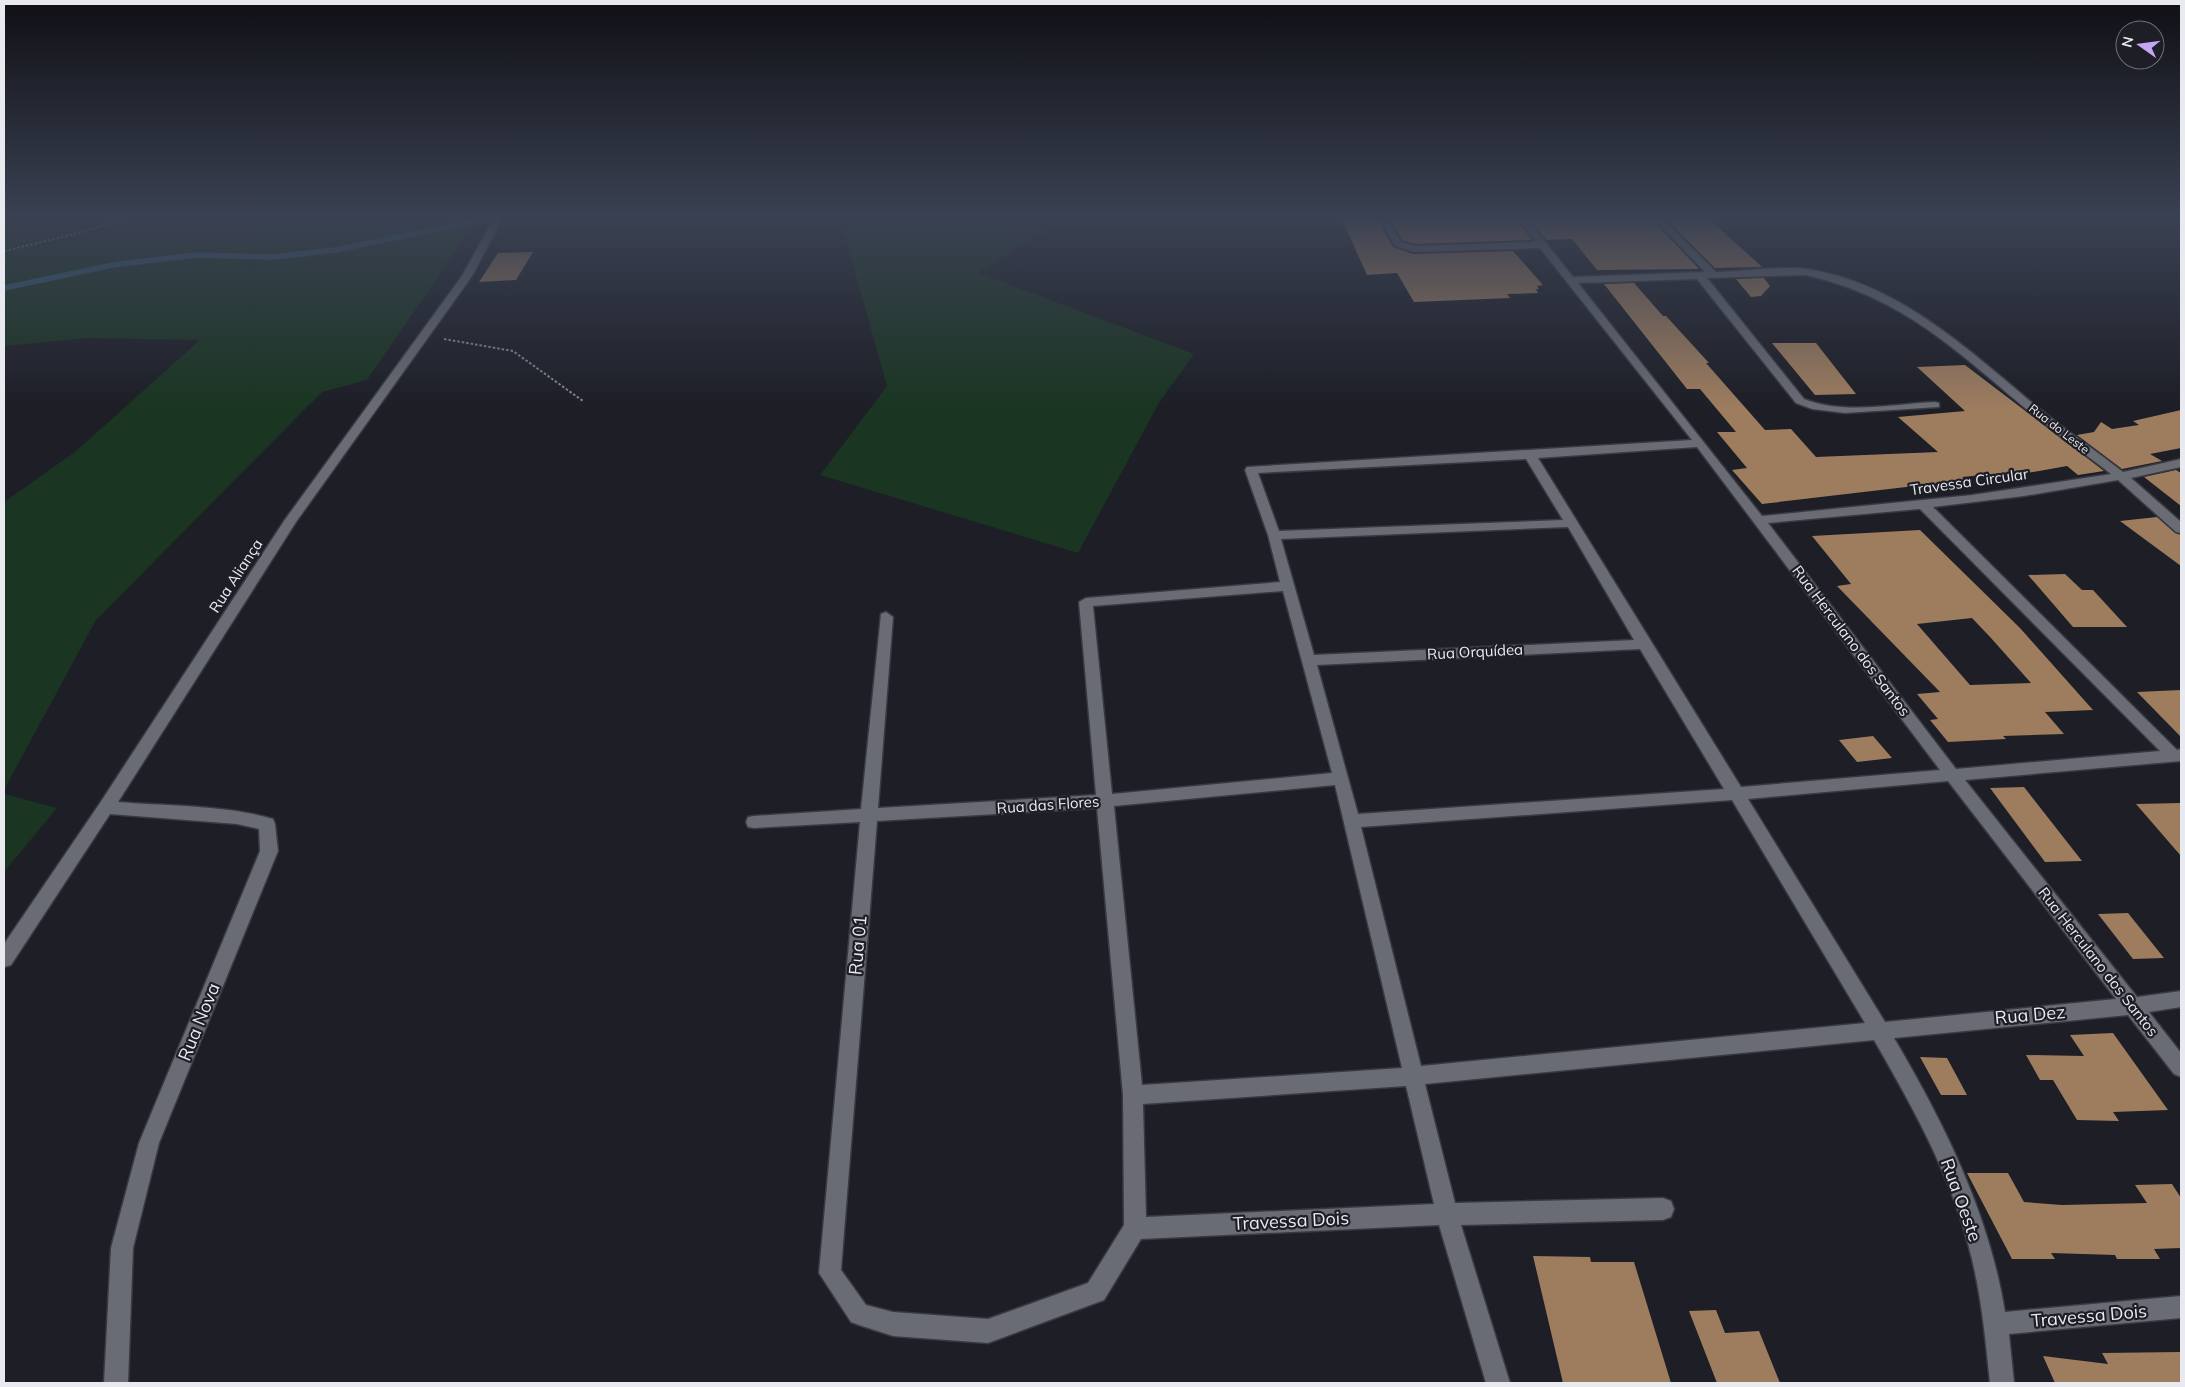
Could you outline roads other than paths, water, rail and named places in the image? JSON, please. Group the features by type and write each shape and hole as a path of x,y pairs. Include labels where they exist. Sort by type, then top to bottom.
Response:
{"street":[{"name":"Rua Aliança","path":"4,959 106,807 290,521 422,335 464,280"},
{"name":"Rua do Leste","path":"1569,280 1578,280"},
{"name":"Rua Herculano dos Santos","path":"1569,280 1760,520 1952,775 2181,1068"},
{"path":"1703,280 1800,401 1806,405 1833,409 1935,405"},
{"name":"Rua do Leste","path":"1837,280 1892,301 1936,331 2046,420 2122,477 2181,529"},
{"path":"1498,1383 1447,1214 1353,821 1274,535 1251,470 1530,455 1700,443"},
{"name":"Rua Oeste","path":"1530,455 1642,644 1736,794 1879,1030 1937,1135 1970,1216 1997,1324 2002,1383"},
{"name":"Travessa Circular","path":"1760,520 1924,505 2122,477 2181,463"},
{"path":"1924,505 2177,755"},
{"path":"1274,535 1572,523"},
{"path":"1135,1228 1134,1095 1086,602 1288,586"},
{"name":"Rua 01","path":"886,616 830,1273 859,1314 893,1324 988,1331 1096,1292 1135,1228"},
{"name":"Rua Orquídea","path":"1309,660 1642,644"},
{"path":"1353,821 1736,794 2177,755"},
{"name":"Rua das Flores","path":"754,822 1104,801 1341,778"},
{"name":"Rua Nova","path":"106,807 237,818 267,824 269,851 149,1144 122,1248 116,1383"},
{"name":"Rua Dez","path":"1134,1095 1413,1076 2133,1006 2181,999"},
{"name":"Travessa Dois","path":"1135,1228 1447,1214 1663,1209"},
{"name":"Travessa Dois","path":"1997,1324 2181,1307"}],"waterway":[{"path":"4,288 43,280"}]}
